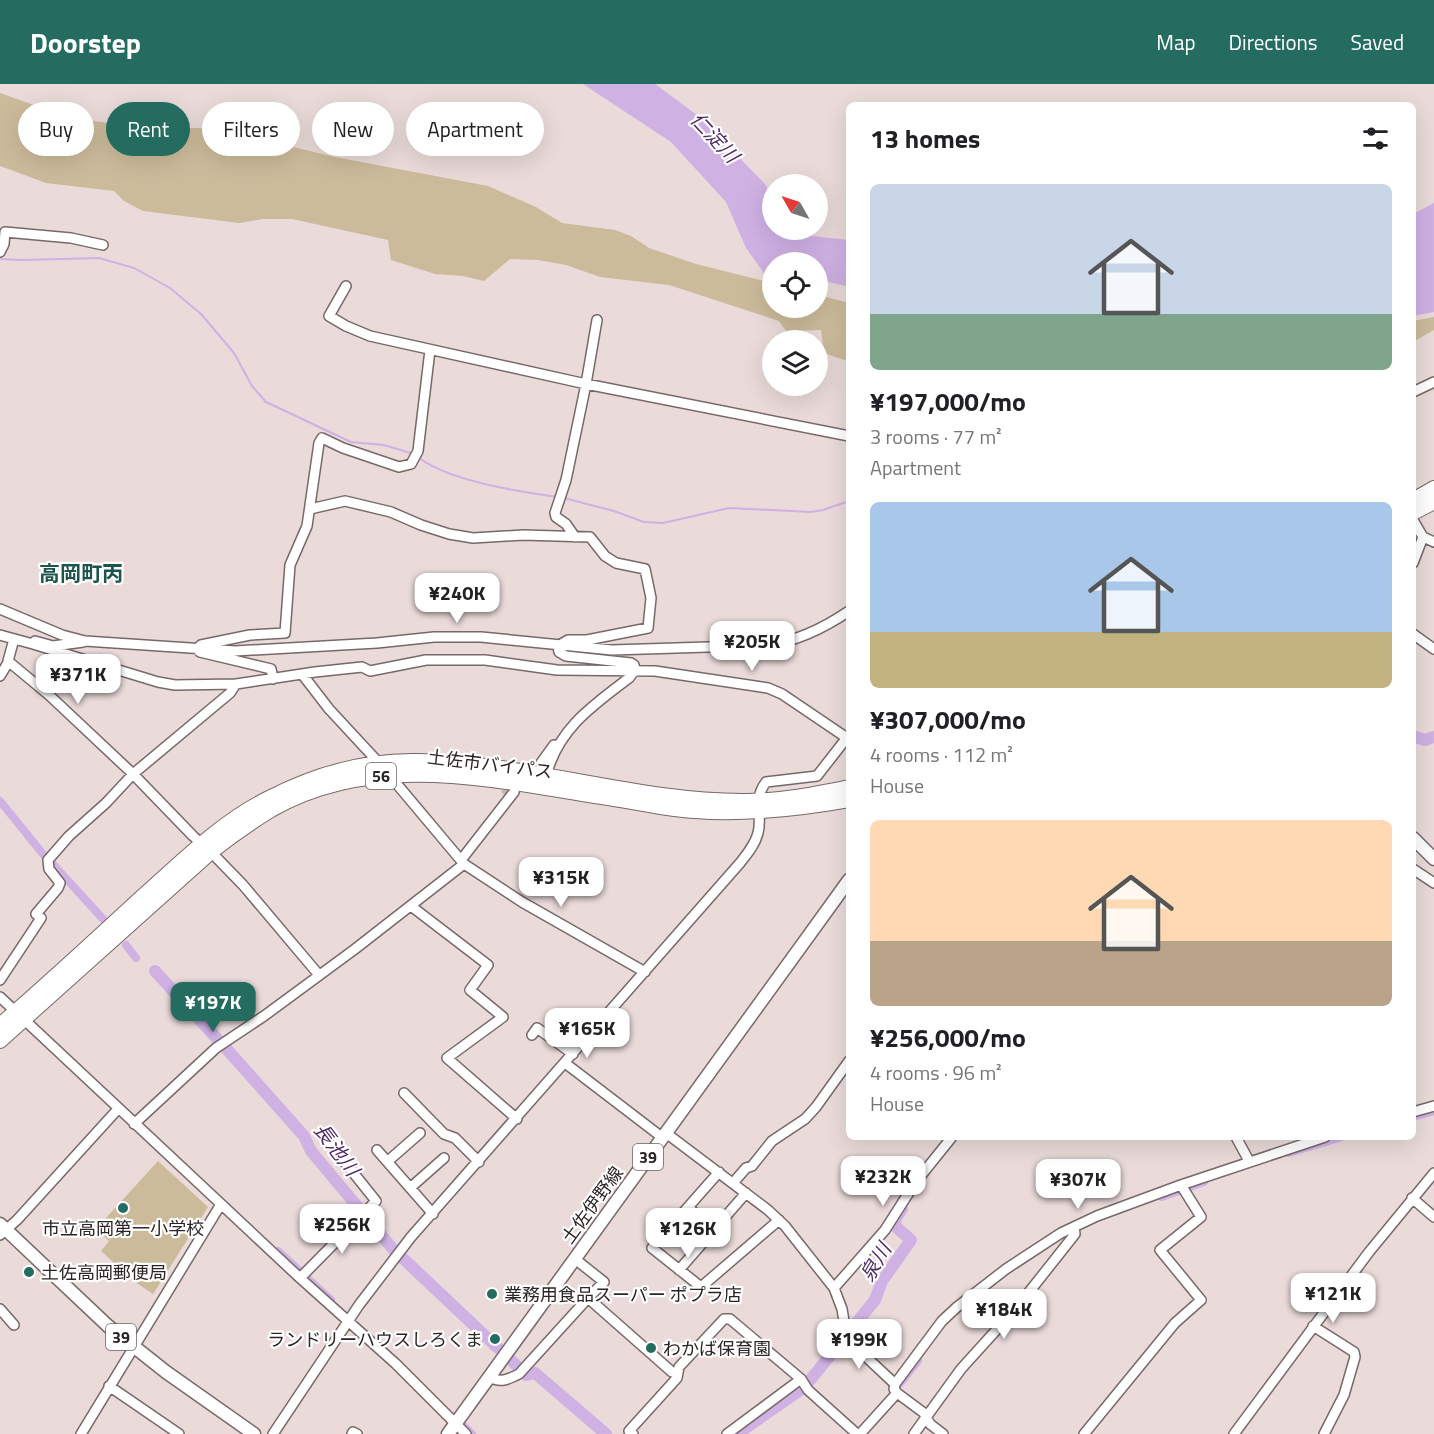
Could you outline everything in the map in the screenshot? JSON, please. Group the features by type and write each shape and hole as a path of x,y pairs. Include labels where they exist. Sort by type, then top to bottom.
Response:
{"highway":[{"path":"1416,498 1434,488"},
{"path":"1416,511 1434,502"},
{"name":"土佐市バイパス","path":"0,1041 19,1016 206,848 281,806 335,784 416,761 543,769 694,798 758,807 846,788"},
{"name":"土佐市バイパス","path":"384,770 458,776 693,811 846,800"},
{"name":"土佐市バイパス","path":"0,1025 19,1016"}],"main road":[{"path":"1416,841 1434,859"},
{"name":"土佐伊野線","path":"452,1429 846,886"},
{"name":"39","path":"2,1230 133,1347 254,1434"}],"street":[{"path":"0,252 4,244 5,232 71,238 103,245"},
{"path":"346,286 329,316 370,336 586,384 846,435"},
{"path":"575,537 571,529 556,517 555,513 566,480 597,320"},
{"path":"197,649 201,645 250,635 285,633 290,565 307,526 319,444 322,438 343,448 399,467 411,464 417,455 430,350"},
{"path":"1416,391 1434,382"},
{"path":"310,509 345,501 391,512 440,531 473,538 523,535 590,537 605,556 616,563 645,569 651,598 648,628 643,631 587,640 568,640 558,646"},
{"path":"1416,525 1423,537 1434,542"},
{"path":"1416,555 1423,537"},
{"path":"0,609 62,635 85,641 246,650 377,643 434,637 481,637 558,646 624,650 768,645 788,642 805,636 846,613"},
{"path":"0,635 175,685 236,684 362,667 370,671 426,660 484,660 557,670 635,670 768,688 782,694 846,735"},
{"path":"1416,636 1434,649"},
{"path":"0,676 9,661 14,639"},
{"path":"33,644 35,641 53,645 80,644 85,641"},
{"path":"558,646 559,652 566,656 631,663 635,670"},
{"path":"197,649 200,652 271,669 273,679"},
{"path":"9,661 134,774 243,885 319,975"},
{"path":"543,769 565,728 635,670"},
{"path":"302,674 329,709 462,862 522,902 645,972"},
{"path":"0,980 41,918 36,914 60,883 49,869 48,860 69,836 134,774 230,693 236,684"},
{"path":"543,769 548,766 575,721"},
{"path":"273,1434 348,1321 398,1253 751,849 759,832 759,791 766,782 817,776 846,739"},
{"path":"134,1124 216,1048 411,906 462,862 514,792 516,784"},
{"path":"477,841 492,809 504,795"},
{"path":"1416,871 1434,883"},
{"path":"411,906 488,965 470,990 503,1017 447,1058 517,1119"},
{"path":"0,997 134,1124 396,1364 452,1429 466,1434"},
{"path":"532,1035 537,1028 573,1054"},
{"path":"565,1063 664,1136 719,1172 779,1220 834,1287 842,1309 846,1336 896,1389 924,1413 930,1424 943,1434"},
{"path":"733,1183 746,1168 752,1166 772,1141 805,1119 846,1065"},
{"path":"404,1093 444,1134 455,1138 479,1162"},
{"path":"1416,1111 1434,1106"},
{"path":"2,1230 118,1109"},
{"path":"388,1161 420,1133"},
{"path":"302,1276 376,1201 327,1140"},
{"path":"834,1287 885,1230 915,1183 950,1140"},
{"path":"1238,1140 1249,1161"},
{"path":"633,1434 629,1431 677,1378 679,1367 724,1319 730,1319 804,1383 857,1433 896,1389 942,1321 957,1307 1038,1247 1097,1216 1183,1188 1249,1161 1315,1140"},
{"path":"377,1150 433,1214"},
{"path":"410,1188 444,1158"},
{"path":"719,1172 688,1207 649,1245 679,1270 701,1287 779,1220"},
{"path":"1234,1434 1369,1252 1434,1173"},
{"path":"1084,1434 1175,1323 1201,1300 1160,1250 1201,1217 1183,1188"},
{"path":"679,1270 746,1193"},
{"path":"1412,1198 1434,1217"},
{"path":"81,1434 221,1204"},
{"path":"688,1207 713,1230"},
{"path":"914,1434 961,1369 1018,1306 1074,1230"},
{"path":"488,1377 497,1381 519,1374 604,1282 575,1259"},
{"path":"588,1298 672,1372 678,1372"},
{"path":"0,1309 14,1325"},
{"path":"1313,1326 1354,1352 1355,1357 1344,1395 1324,1434"},
{"path":"727,1434 804,1383"},
{"path":"109,1386 179,1434"},
{"path":"352,1434 353,1432 357,1434"}],"shaded area":[{"path":"0,93 25,102 18,102 18,156 94,156 94,121 106,123 106,156 190,156 190,128 199,128 202,128 202,156 300,156 300,149 312,152 312,156 331,156 488,186 536,207 562,223 615,230 631,236 649,248 696,264 762,280 762,315 669,285 600,277 566,265 538,260 510,259 484,281 463,276 435,274 391,260 388,240 292,219 264,219 239,223 143,211 124,201 114,191 46,183 0,166"},
{"path":"828,298 846,302 846,360 828,354 828,330 785,330 779,321 770,318 828,318"},
{"path":"1434,317 1434,330 1416,340 1416,320"},
{"path":"158,1161 208,1207 153,1294 135,1282 101,1251 109,1241 96,1229"}],"water":[{"name":"仁淀川","path":"583,84 655,84 701,118 762,181 762,240 828,240 828,238 846,240 846,286 828,282 828,252 762,252 762,270 746,248 726,202 671,142"},
{"path":"1434,203 1434,312 1416,315 1416,212"}],"waterway":[{"path":"0,259 99,258 134,268 170,288 201,314 234,353 252,386 266,402 351,442 384,445 414,454"},
{"path":"418,457 447,473 466,479 559,497"},
{"path":"564,498 614,511 644,522 663,523 729,508 811,512 846,502"},
{"name":"泉川","path":"1416,737 1425,740 1434,737"},
{"path":"0,801 47,859"},
{"path":"50,861 103,919"},
{"path":"126,945 136,958"},
{"name":"長池川","path":"155,971 219,1041"},
{"name":"長池川","path":"224,1046 304,1136 311,1151 392,1248 499,1349"},
{"path":"1416,1116 1434,1111"},
{"path":"1289,1153 1332,1140"},
{"path":"1162,1197 1204,1182"},
{"name":"泉川","path":"737,1434 800,1390 875,1300 882,1281 911,1240 895,1226 896,1218 902,1209"},
{"path":"278,1251 331,1300"},
{"name":"長池川","path":"512,1361 518,1367"},
{"path":"894,1391 918,1361"},
{"name":"長池川","path":"526,1375 535,1373 606,1434"},
{"path":"464,1426 472,1434"}],"tunnel":[{"path":"504,795 517,784"}],"place":[{"name":"市立高岡第一小学校","path":"123,1208"},
{"name":"土佐高岡郵便局","path":"29,1272"},
{"name":"業務用食品スーパー ポプラ店","path":"492,1294"},
{"name":"ランドリーハウスしろくま","path":"495,1339"},
{"name":"わかば保育園","path":"651,1348"}],"district":[{"name":"高岡町丙","path":"81,573"}]}
